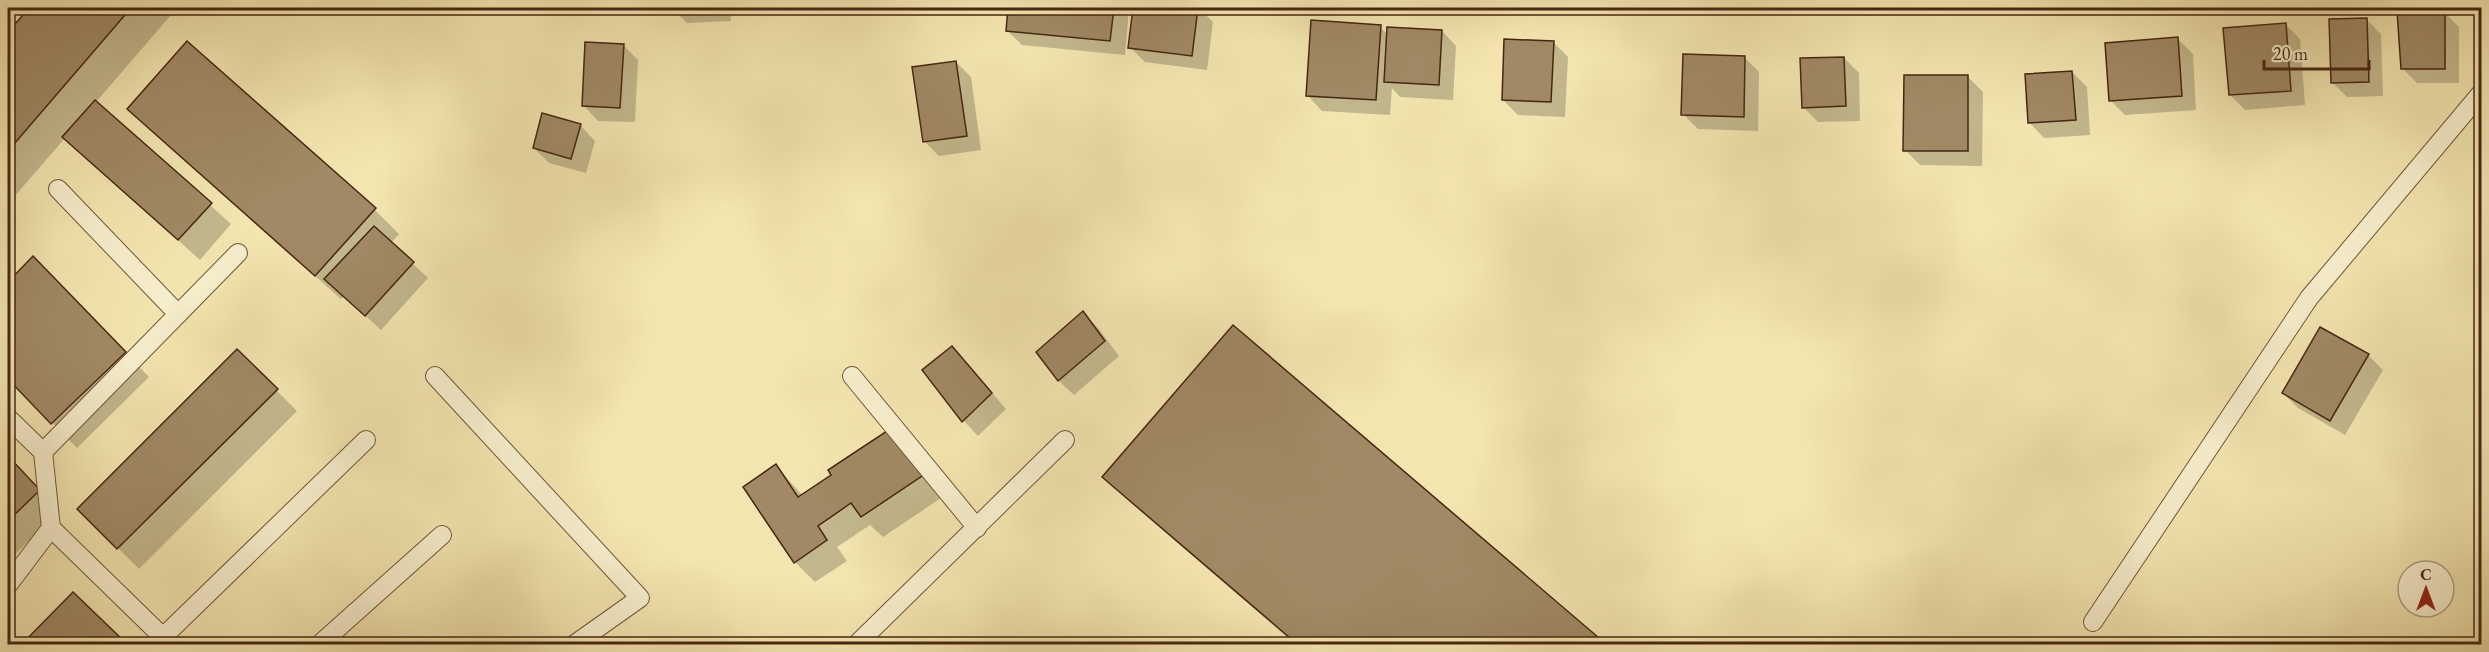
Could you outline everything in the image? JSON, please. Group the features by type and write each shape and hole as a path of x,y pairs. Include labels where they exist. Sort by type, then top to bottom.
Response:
{"lane":[{"path":"2093,622 2309,298 2481,92"},
{"path":"58,189 178,314"},
{"path":"43,452 238,253"},
{"path":"435,376 640,598 575,645"},
{"path":"852,376 977,528"},
{"path":"8,418 43,452 51,528 167,641 366,441"},
{"path":"857,645 1065,440"},
{"path":"8,585 51,528"},
{"path":"320,645 442,535"}],"building":[{"path":"29,8 131,8 8,151 8,32"},
{"path":"1008,8 1114,8 1110,41 1006,31"},
{"path":"1133,8 1198,8 1192,56 1128,48"},
{"path":"2397,11 2445,11 2445,69 2401,69"},
{"path":"2367,18 2369,82 2331,83 2329,19"},
{"path":"1311,20 1381,25 1376,100 1306,96"},
{"path":"2286,23 2291,91 2229,95 2223,28"},
{"path":"1387,27 1442,30 1439,85 1384,82"},
{"path":"2178,37 2182,96 2109,101 2105,43"},
{"path":"1504,39 1554,41 1551,102 1502,100"},
{"path":"187,41 376,208 315,276 127,109"},
{"path":"585,42 624,44 620,108 582,106"},
{"path":"1683,54 1745,56 1744,117 1681,115"},
{"path":"1844,57 1846,106 1802,108 1800,58"},
{"path":"956,61 967,136 923,142 912,67"},
{"path":"2072,71 2076,120 2028,123 2025,74"},
{"path":"1904,75 1968,75 1968,151 1903,151"},
{"path":"95,100 212,203 178,240 62,137"},
{"path":"542,113 581,124 571,159 533,148"},
{"path":"374,226 414,262 365,316 324,279"},
{"path":"33,256 126,352 51,424 8,379 8,282"},
{"path":"1083,311 1105,341 1058,381 1036,352"},
{"path":"1233,325 1606,644 1297,644 1102,477"},
{"path":"2320,327 2369,354 2330,421 2282,393"},
{"path":"952,346 992,393 962,422 922,370"},
{"path":"237,349 278,389 117,549 77,509"},
{"path":"893,427 925,474 861,517 851,503 818,526 827,540 794,563 743,487 776,464 798,497 831,475 828,470"},
{"path":"8,456 40,490 8,521"},
{"path":"73,592 127,644 22,644"}]}
